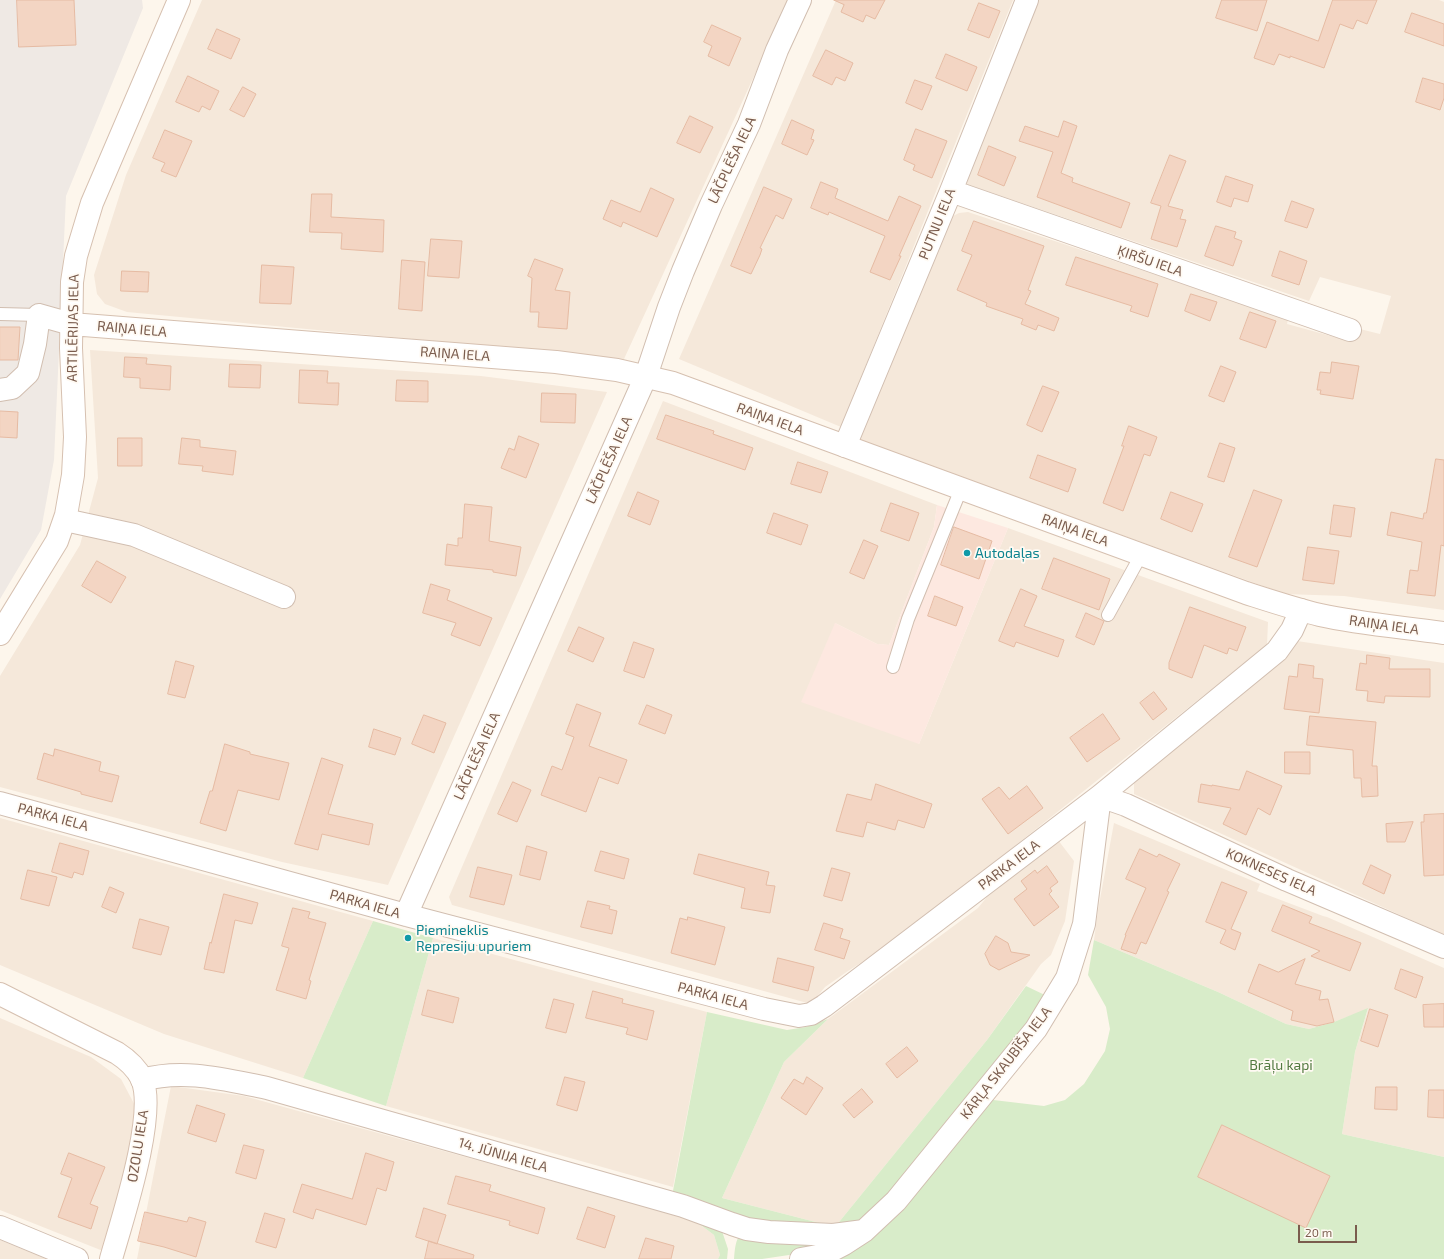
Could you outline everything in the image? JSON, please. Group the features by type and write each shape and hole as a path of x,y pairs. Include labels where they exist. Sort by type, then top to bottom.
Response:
{"street":[{"name":"ARTILĒRIJAS IELA","path":"2,628 56,541 65,520 73,475 75,437 71,324 72,282 76,256 92,203 179,0"},
{"name":"LĀČPLĒŠA IELA","path":"406,915 646,376 669,307 683,271 711,205 749,124 777,50 800,0"},
{"name":"PUTNU IELA","path":"845,446 951,191 1027,0"},
{"name":"ĶIRŠU IELA","path":"951,191 1350,330"},
{"name":"RAIŅA IELA","path":"39,315 71,324 556,362 617,370 646,376 673,383 1246,593 1301,610 1360,622 1444,633"},
{"path":"0,390 12,388 28,374 35,344 39,315"},
{"path":"65,520 134,535 284,597"},
{"name":"PARKA IELA","path":"0,803 406,915 764,1010 798,1016 805,1015 811,1014 824,1006 1100,796 1277,651 1292,630 1301,610"},
{"name":"KOKNESES IELA","path":"1100,796 1126,805 1287,880 1444,947"},
{"name":"KĀRĻA SKAUBĪŠA IELA","path":"801,1259 823,1255 844,1244 864,1231 896,1201 1036,1029 1060,992 1067,978 1084,924 1100,796"},
{"name":"OZOLU IELA","path":"0,994 117,1053 128,1060 136,1068 142,1080 146,1102 145,1120 136,1173 112,1259"},
{"name":"14. JŪNIJA IELA","path":"142,1080 156,1076 173,1074 191,1075 267,1088 683,1206 747,1229 769,1232 833,1235 864,1231"},
{"path":"0,1227 78,1259"}],"lane":[{"path":"0,314 39,315"},
{"path":"893,666 908,619 961,489"},
{"path":"1108,615 1141,555"}],"shaded area":[{"path":"0,0 142,0 143,8 66,196 54,460 41,530 0,599"},
{"path":"202,0 789,0 624,359 127,312 105,304 97,294 94,275 126,175"},
{"path":"836,0 1013,0 841,427 679,359"},
{"path":"1038,0 1439,0 1444,2 1444,610 1344,596 1285,594 858,440 951,217 959,213 968,212 1288,319 1287,324 1353,342 1356,328 1380,334 1391,296 1320,277 1309,301 963,183"},
{"path":"90,350 481,376 607,392 388,885 282,862 0,787 0,676 80,545 98,478"},
{"path":"663,401 937,505 934,527 889,645 877,644 835,623 919,744 1008,528 1268,622 1267,645 898,939 825,987 811,1004 452,905 449,897"},
{"path":"937,505 1008,528 919,744 801,702 835,623 877,644 889,645 934,527"},
{"path":"1297,641 1444,663 1444,935 1134,794 1134,783 1289,650"},
{"path":"0,818 373,921 303,1078 164,1034 0,965"},
{"path":"1114,823 1260,884 1257,891 1327,917 1444,968 1444,1157 1342,1134 1355,1052 1368,1009 1334,1022 1309,1029 1286,1024 1218,992 1094,940"},
{"path":"1058,840 1074,861 1065,921 1051,955 1041,964 987,1040 835,1227 722,1198 784,1062 828,1019 978,908 987,897"},
{"path":"433,938 707,1012 673,1187 386,1106"},
{"path":"0,1018 91,1057 121,1079 140,1115 103,1251 0,1210"},
{"path":"171,1086 244,1096 694,1220 714,1235 720,1255 718,1259 137,1259"},
{"path":"0,1240 46,1259 0,1259"}],"green space":[{"path":"373,921 433,938 386,1106 303,1078"},
{"name":"Brāļu kapi","path":"1094,940 1218,992 1286,1024 1309,1029 1334,1022 1368,1008 1355,1052 1342,1134 1444,1157 1444,1259 830,1259 985,1099 1044,1106 1065,1100 1084,1084 1105,1051 1110,1029 1106,1007 1088,975"},
{"path":"1026,986 1049,997 1037,1015 881,1204 859,1224 847,1229 764,1227 722,1215 693,1202 672,1196 707,1012 787,1030 806,1027 828,1019 784,1062 722,1198 835,1227 987,1040"},
{"path":"694,1220 721,1228 728,1249 727,1259 718,1259 720,1255 714,1235"},
{"path":"741,1232 822,1239 816,1251 762,1259 734,1259 736,1242"}],"building":[{"path":"17,0 74,0 76,45 19,47"},
{"path":"834,0 885,0 875,19 866,15 863,22 841,12 844,5"},
{"path":"1222,0 1267,0 1257,31 1216,18"},
{"path":"1333,0 1377,0 1367,24 1357,20 1353,29 1340,24 1324,68 1290,56 1290,58 1279,54 1274,65 1254,58 1267,22 1318,41"},
{"path":"979,3 1000,11 989,38 968,30"},
{"path":"1412,13 1444,24 1444,46 1405,32"},
{"path":"712,25 741,38 729,66 708,56 712,46 704,42"},
{"path":"217,29 240,39 231,59 208,49"},
{"path":"826,50 853,63 845,81 836,77 832,85 813,76"},
{"path":"946,54 977,67 967,91 936,78"},
{"path":"188,76 219,91 210,110 202,106 199,112 176,102"},
{"path":"1423,78 1444,84 1444,98 1440,110 1416,102"},
{"path":"915,80 932,86 922,110 906,103"},
{"path":"243,87 256,94 244,117 230,110"},
{"path":"690,116 713,127 700,153 677,143"},
{"path":"792,120 814,130 811,139 814,140 807,155 782,144"},
{"path":"1064,121 1077,126 1061,173 1073,178 1072,182 1130,203 1121,228 1037,197 1053,152 1019,141 1025,126 1058,137"},
{"path":"916,129 947,141 932,178 913,170 915,165 904,160"},
{"path":"165,130 192,141 176,177 161,171 165,163 153,158"},
{"path":"989,146 1016,157 1004,186 978,175"},
{"path":"1170,155 1186,161 1168,206 1183,210 1180,219 1186,220 1177,247 1151,239 1161,206 1151,203"},
{"path":"1226,176 1253,185 1248,202 1234,198 1231,207 1217,202"},
{"path":"821,182 838,189 835,198 888,221 899,196 921,206 890,280 870,272 885,236 829,212 828,215 811,208"},
{"path":"764,187 792,199 783,219 776,215 760,248 762,249 760,255 751,274 731,266"},
{"path":"651,188 674,199 657,237 623,222 621,227 603,219 611,200 640,212"},
{"path":"312,194 332,194 331,217 384,220 383,252 341,249 342,233 310,232"},
{"path":"1292,201 1314,209 1307,228 1285,221"},
{"path":"974,221 1044,246 1028,290 1031,291 1025,304 1059,318 1054,331 1038,325 1036,330 1021,324 1023,319 986,306 987,303 957,290 972,255 962,251"},
{"path":"1216,226 1236,232 1234,238 1242,241 1233,266 1205,256"},
{"path":"431,239 462,241 459,278 428,276"},
{"path":"1280,251 1307,261 1299,285 1272,276"},
{"path":"1076,257 1158,284 1148,317 1130,311 1132,306 1066,285"},
{"path":"535,259 563,269 555,290 570,292 567,329 538,327 539,312 530,312 532,278 528,276"},
{"path":"402,260 425,262 422,311 399,309"},
{"path":"262,265 294,267 291,304 260,303"},
{"path":"122,271 149,272 148,292 121,291"},
{"path":"1191,294 1217,302 1210,321 1185,311"},
{"path":"1250,312 1276,321 1266,348 1240,339"},
{"path":"0,327 20,327 18,360 0,360"},
{"path":"125,357 147,358 146,364 171,366 170,390 140,388 140,378 124,377"},
{"path":"1332,362 1359,366 1353,399 1320,394 1321,390 1317,390 1320,372 1330,373"},
{"path":"230,364 261,365 260,388 229,387"},
{"path":"1221,366 1236,372 1224,402 1209,396"},
{"path":"300,370 328,371 327,383 339,383 338,405 299,403"},
{"path":"397,380 428,381 428,402 396,401"},
{"path":"1043,386 1059,392 1042,432 1027,425"},
{"path":"542,393 576,394 575,423 541,422"},
{"path":"0,411 18,412 17,438 0,437"},
{"path":"666,415 714,431 713,434 753,448 745,470 657,439"},
{"path":"1129,426 1157,437 1150,456 1144,454 1123,511 1103,503 1124,446 1122,446"},
{"path":"519,436 539,444 526,478 501,468 509,448 514,450"},
{"path":"118,438 142,438 142,466 118,466"},
{"path":"182,438 200,440 200,447 236,451 233,475 202,471 203,466 179,464"},
{"path":"1220,443 1235,448 1224,482 1208,477"},
{"path":"1038,455 1076,469 1068,492 1030,478"},
{"path":"1436,459 1444,460 1444,546 1441,545 1435,596 1407,593 1410,570 1418,571 1422,542 1387,535 1391,512 1423,519 1424,513 1426,513"},
{"path":"798,462 828,472 821,493 791,484"},
{"path":"1254,490 1282,500 1257,567 1229,557"},
{"path":"638,492 659,501 650,525 628,516"},
{"path":"1171,492 1203,504 1192,532 1161,519"},
{"path":"891,503 919,513 909,541 881,531"},
{"path":"465,504 492,507 489,541 521,547 516,576 493,572 493,570 445,565 447,544 458,546 458,538 462,538"},
{"path":"1334,505 1355,508 1351,537 1330,534"},
{"path":"774,513 808,525 801,545 767,533"},
{"name":"Autodaļas","path":"954,527 992,541 979,579 941,565"},
{"path":"864,540 878,546 864,579 850,573"},
{"path":"1308,547 1339,551 1334,584 1303,580"},
{"path":"1054,558 1110,579 1099,610 1042,589"},
{"path":"97,561 126,577 111,603 82,586"},
{"path":"431,584 450,590 447,600 492,618 480,646 451,635 456,623 423,613"},
{"path":"1021,589 1037,596 1024,626 1064,640 1058,657 1016,642 1014,647 999,641"},
{"path":"935,596 963,607 956,626 928,616"},
{"path":"1190,607 1246,627 1237,651 1229,648 1227,654 1204,645 1192,678 1169,669 1169,663"},
{"path":"1086,613 1104,621 1094,645 1076,637"},
{"path":"579,627 604,638 593,662 568,651"},
{"path":"634,642 654,649 644,678 624,671"},
{"path":"1367,655 1390,658 1389,669 1430,669 1430,697 1385,696 1384,703 1367,701 1368,691 1356,690 1360,663 1366,664"},
{"path":"176,661 194,666 185,698 168,694"},
{"path":"1299,664 1314,666 1313,678 1323,679 1319,713 1284,709 1289,676 1297,677"},
{"path":"1154,692 1167,709 1153,720 1140,703"},
{"path":"577,704 601,713 589,746 627,760 618,784 599,777 586,812 541,795 552,766 562,770 574,737 566,734"},
{"path":"647,705 672,715 665,734 639,724"},
{"path":"1103,714 1120,739 1087,762 1070,738"},
{"path":"424,715 446,723 434,753 412,744"},
{"path":"1310,716 1376,722 1372,766 1377,766 1378,796 1362,797 1361,778 1354,778 1353,750 1307,745"},
{"path":"374,729 401,738 395,755 369,747"},
{"path":"225,744 250,752 250,754 289,763 279,800 238,790 226,831 200,823 210,791 212,791"},
{"path":"55,749 101,762 99,771 119,776 112,802 81,794 81,792 37,779 44,753 53,756"},
{"path":"1285,752 1310,752 1310,774 1285,773"},
{"path":"322,758 343,765 328,814 373,824 369,845 322,834 318,850 295,844"},
{"path":"1247,771 1282,786 1270,815 1258,808 1246,835 1223,824 1231,808 1198,802 1201,784 1239,790"},
{"path":"513,782 531,790 517,822 498,814"},
{"path":"876,784 932,804 924,828 898,820 895,830 867,822 863,837 836,831 847,794 871,800"},
{"path":"1027,786 1043,808 1008,834 982,799 999,787 1009,799"},
{"path":"1444,814 1444,875 1424,876 1421,822 1424,822 1424,815"},
{"path":"1413,822 1405,842 1387,842 1386,824"},
{"path":"60,843 89,851 83,875 74,872 72,878 52,872"},
{"path":"527,846 547,852 540,880 520,875"},
{"path":"1140,849 1157,857 1159,854 1180,864 1167,891 1169,892 1146,944 1141,942 1136,954 1121,949 1125,935 1146,888 1126,879"},
{"path":"601,851 629,859 624,879 595,871"},
{"path":"699,854 769,872 766,885 775,886 770,913 741,908 745,888 694,874"},
{"path":"1371,865 1391,875 1384,894 1363,884"},
{"path":"1047,866 1058,882 1050,888 1052,891 1049,894 1059,907 1034,926 1014,899 1027,889 1021,881 1035,870 1037,873"},
{"path":"478,867 512,875 504,905 470,897"},
{"path":"832,868 850,873 842,901 824,896"},
{"path":"28,870 57,877 49,906 21,899"},
{"path":"1222,882 1247,892 1231,929 1241,933 1235,950 1220,943 1226,930 1206,922"},
{"path":"110,887 124,893 116,913 102,907"},
{"path":"224,894 258,903 252,924 235,920 224,973 204,969"},
{"path":"588,901 610,906 609,909 617,911 612,934 581,927"},
{"path":"1283,905 1312,917 1309,923 1361,943 1350,971 1311,956 1320,951 1272,931"},
{"path":"293,908 310,912 308,918 326,923 309,980 311,981 306,999 276,990 289,948 282,946"},
{"path":"688,917 725,927 715,965 671,953 680,918 687,920"},
{"path":"140,919 169,927 161,955 133,948"},
{"path":"824,923 843,929 840,938 850,941 844,959 815,950"},
{"path":"996,936 1008,943 1011,952 1030,955 999,970 990,965 985,954"},
{"path":"778,958 814,967 808,991 773,982"},
{"path":"1305,959 1295,984 1321,991 1319,1000 1328,999 1334,1022 1317,1026 1291,1020 1293,1011 1248,992 1259,964 1278,972"},
{"path":"1401,969 1423,977 1416,998 1395,989"},
{"path":"428,990 459,998 453,1023 422,1015"},
{"path":"593,991 623,999 622,1003 654,1011 647,1040 626,1034 628,1028 586,1018"},
{"path":"554,999 574,1004 566,1033 546,1028"},
{"path":"1444,1004 1444,1027 1424,1027 1423,1005"},
{"path":"1370,1009 1388,1015 1378,1047 1361,1041"},
{"path":"907,1047 918,1061 897,1078 886,1064"},
{"path":"565,1077 585,1082 577,1111 557,1105"},
{"path":"807,1077 823,1088 806,1115 781,1098 794,1079 803,1084"},
{"path":"1376,1087 1397,1087 1397,1110 1375,1109"},
{"path":"862,1089 873,1102 854,1118 843,1105"},
{"path":"1429,1090 1444,1090 1444,1118 1428,1117"},
{"path":"197,1105 225,1114 216,1142 188,1133"},
{"path":"1222,1125 1330,1176 1306,1228 1198,1177"},
{"path":"244,1145 264,1150 256,1179 236,1173"},
{"path":"69,1153 105,1167 90,1204 98,1207 91,1229 58,1217 72,1178 61,1174"},
{"path":"366,1153 394,1162 386,1191 377,1188 366,1225 316,1209 313,1219 293,1212 302,1184 352,1199"},
{"path":"456,1176 491,1185 489,1191 545,1208 538,1234 509,1225 510,1221 448,1204"},
{"path":"588,1207 615,1216 605,1248 577,1239"},
{"path":"424,1208 446,1215 437,1244 416,1237"},
{"path":"145,1212 187,1222 189,1217 206,1222 196,1257 138,1241"},
{"path":"265,1213 285,1219 276,1248 256,1242"},
{"path":"646,1238 674,1246 671,1259 639,1259"},
{"path":"429,1241 474,1255 473,1259 425,1259"}],"place":[{"name":"Autodaļas","path":"967,553"},
{"name":"Piemineklis Represiju upuriem","path":"408,938"}]}
